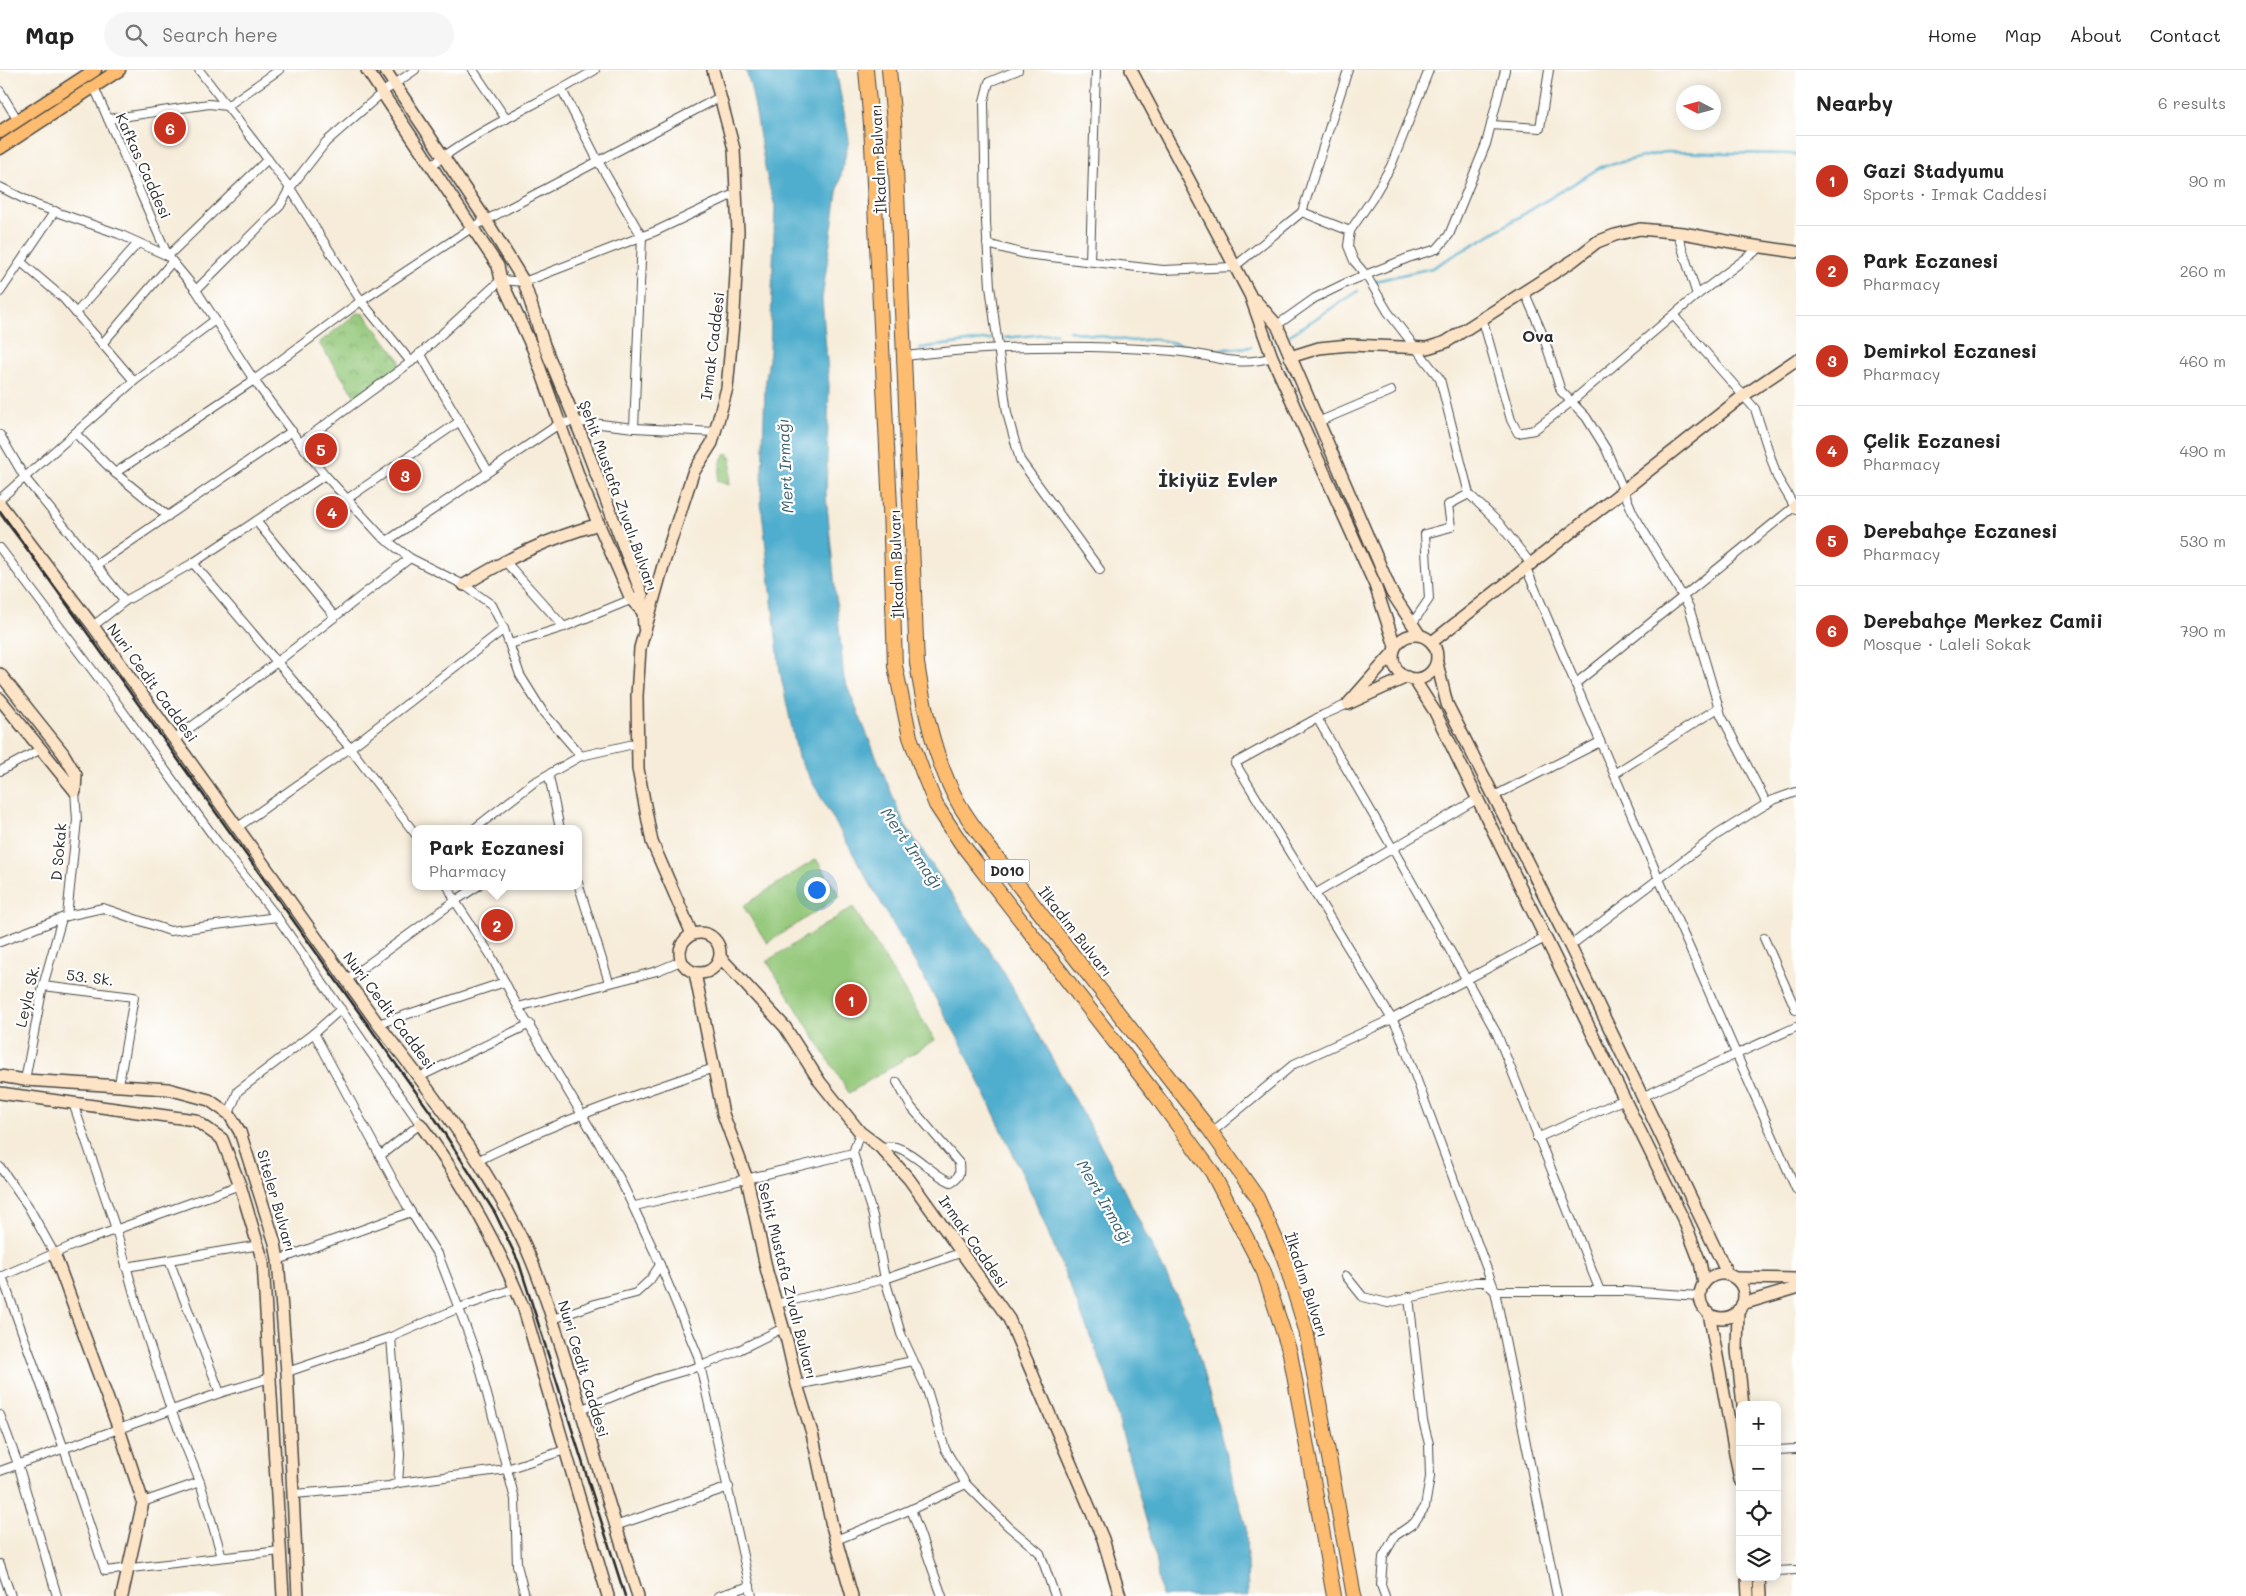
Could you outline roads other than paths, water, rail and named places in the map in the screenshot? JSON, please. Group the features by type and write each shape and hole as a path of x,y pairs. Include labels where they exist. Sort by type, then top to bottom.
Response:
{"highway":[{"name":"İlkadım Bulvarı","path":"866,70 871,124 890,506 895,666 910,737 936,805 960,843 1212,1172 1264,1272 1290,1353 1334,1596"},
{"name":"İlkadım Bulvarı","path":"889,70 894,122 917,664 924,706 943,768 959,803 987,845 1211,1133 1258,1197 1287,1267 1306,1330 1354,1596"}],"main road":[{"path":"0,132 94,70"},
{"path":"0,148 119,70"}],"street":[{"path":"199,70 290,188 361,301 411,362"},
{"path":"108,119 209,104 227,106 279,70"},
{"name":"Şehit Mustafa Zıvalı Bulvarı","path":"368,70 498,266 501,280 533,349 583,488 599,524 637,597"},
{"name":"Şehit Mustafa Zıvalı Bulvarı","path":"385,70 442,158 486,220 524,282 544,345 575,421 637,597 642,612 645,632"},
{"path":"196,290 280,206 290,188 326,142 383,92 415,70"},
{"path":"473,70 506,119"},
{"path":"432,166 506,119 562,90 595,70"},
{"name":"Irmak Caddesi","path":"692,934 652,842 638,769 639,667 640,648 693,473 712,443 727,388 734,313 738,232 734,149 713,70"},
{"path":"1018,70 988,82 984,101 987,244 990,286 1008,413 1020,460 1100,570"},
{"path":"1090,261 1096,70"},
{"path":"1131,70 1250,295 1272,357 1375,585 1394,650 1396,668 1410,678 1435,712 1685,1224 1700,1262 1704,1283 1700,1296 1704,1308 1715,1316 1727,1317 1740,1307 1796,1288"},
{"path":"987,244 1025,254 1163,270 1234,267 1302,212 1348,70"},
{"path":"1429,70 1391,166 1372,199 1350,231 1348,246 1354,262 1366,275 1388,312 1440,379 1469,494 1499,523 1528,566 1575,684 1796,1189"},
{"path":"1277,324 1315,298 1408,258 1437,249 1449,235 1486,144 1505,70"},
{"path":"1491,125 1540,128 1549,70"},
{"name":"Kafkas Caddesi","path":"94,87 170,259"},
{"path":"562,90 598,161 642,237 634,428"},
{"path":"0,91 17,120"},
{"path":"115,473 254,380 361,301 473,227 720,97"},
{"path":"102,344 170,259 268,159"},
{"path":"0,186 36,204 138,242 170,259 196,290 254,380 300,443 347,499 387,541 410,558 464,585 492,605 504,629 520,675 543,712 581,756"},
{"path":"300,443 411,362 501,280 524,282 642,237 736,193"},
{"path":"0,292 55,211"},
{"path":"1302,212 1350,231"},
{"path":"1290,357 1319,348 1349,344 1427,348 1446,342 1574,260 1597,242 1615,234 1640,229 1678,232 1796,252"},
{"path":"1678,232 1697,295"},
{"path":"76,313 138,242"},
{"path":"1482,318 1510,420 1518,433 1534,430 1571,402 1697,295 1761,247"},
{"path":"20,262 63,298 134,381"},
{"path":"1524,291 1543,335 1561,391 1586,417 1606,449 1632,513 1689,607 1718,708 1767,804"},
{"path":"1250,295 1277,324 1392,594 1419,634 1432,642 1438,656 1437,663 1448,704 1570,946 1732,1276 1743,1290 1737,1350 1743,1401"},
{"path":"1575,684 1796,507 1777,477 1754,409 1674,316"},
{"path":"0,499 134,381 215,320"},
{"path":"904,356 952,350 1121,348 1190,353 1237,363 1259,361 1272,357"},
{"path":"420,353 488,471"},
{"path":"1432,642 1743,396 1796,360"},
{"path":"1318,422 1391,391"},
{"path":"347,499 460,421"},
{"path":"387,541 559,424 575,421 634,428 715,432"},
{"path":"96,565 292,431"},
{"path":"75,433 115,473 168,516"},
{"path":"0,435 25,478 125,602"},
{"path":"92,626 125,602 193,563 325,475"},
{"path":"1412,624 1429,599 1425,534 1451,527 1448,505 1469,494"},
{"name":"Nuri Cedit Caddesi","path":"0,504 92,626 346,980 419,1077 477,1161 516,1227 553,1319 638,1596"},
{"path":"256,521 335,617"},
{"path":"464,585 504,560 562,535 599,524"},
{"path":"0,548 103,684 216,840 277,917 473,1202 516,1288 524,1309 608,1596"},
{"path":"174,740 410,558"},
{"path":"504,560 564,627"},
{"path":"193,563 350,748 412,830"},
{"path":"510,644 564,627 637,597"},
{"path":"238,827 350,748 504,629"},
{"path":"1348,704 1406,636 1419,634"},
{"path":"1437,663 1428,675 1410,678 1317,718 1235,763 1398,1029 1495,1291 1557,1596"},
{"path":"0,674 63,752 76,774 74,791"},
{"path":"0,699 74,791"},
{"path":"1614,774 1718,708"},
{"path":"1317,718 1393,848 1497,1034 1537,1138 1600,1291"},
{"path":"1494,796 1600,742"},
{"path":"479,825 533,783 549,776 581,756 638,743"},
{"path":"0,770 41,749"},
{"path":"549,776 557,825"},
{"name":"D Sokak","path":"65,917 77,820 74,791"},
{"path":"1570,946 1718,834 1767,804 1796,792"},
{"path":"1315,894 1478,799"},
{"path":"450,890 490,954 518,1007 530,1024 634,1206 660,1265 701,1366 752,1596"},
{"path":"346,980 472,890"},
{"path":"580,890 609,982"},
{"path":"0,942 65,917 103,908 170,931 277,917"},
{"name":"Leyla Sk.","path":"25,1080 43,986 65,917"},
{"path":"704,932 710,935 718,944 720,957 708,972 695,973 689,970 681,961 679,954 682,942 692,934 704,932"},
{"path":"1211,1133 1294,1064 1392,1019 1545,938"},
{"path":"1764,938 1796,1010"},
{"name":"Irmak Caddesi","path":"720,957 785,1027 820,1082 860,1132 880,1147 909,1178 1008,1318 1103,1539 1120,1596"},
{"path":"518,1007 657,971 681,961"},
{"name":"Sehit Mustafa Zıvalı Bulvarı","path":"695,973 723,1114 747,1179 767,1272 812,1433 836,1540 852,1596"},
{"path":"378,1024 505,982"},
{"name":"53. Sk.","path":"43,986 134,997 120,1084"},
{"path":"230,1114 238,1091 314,1033 340,1010"},
{"path":"419,1077 530,1024"},
{"path":"1642,1096 1796,1027"},
{"path":"314,1033 411,1212 439,1257 459,1308 477,1357 515,1500 517,1565 525,1596"},
{"path":"477,1161 527,1136 582,1114 714,1068"},
{"name":"Siteler Bulvarı","path":"0,1076 25,1080 120,1084 168,1089 209,1100 230,1114 240,1132 275,1243 278,1260 287,1372 298,1596"},
{"path":"880,1147 896,1147 921,1162 939,1177 951,1182 957,1179 960,1172 959,1163 911,1107 897,1082"},
{"name":"Siteler Bulvarı","path":"0,1093 195,1120 222,1139 240,1185 264,1262 283,1596"},
{"path":"1537,1138 1625,1099"},
{"path":"73,1103 116,1229 171,1410 200,1482 222,1557"},
{"path":"380,1156 420,1124"},
{"path":"860,1132 853,1153 873,1216 886,1279 901,1334 927,1390 945,1449 966,1484 1009,1527 1040,1553 1055,1596"},
{"path":"634,1206 853,1153"},
{"path":"0,1167 28,1206 54,1253 119,1429 143,1502 122,1596"},
{"path":"240,1185 116,1229 54,1253 1,1277 64,1449 105,1571 128,1570 280,1551"},
{"path":"278,1260 411,1212"},
{"path":"126,1267 260,1245"},
{"path":"776,1304 886,1279 963,1252"},
{"path":"169,1260 220,1393"},
{"path":"553,1319 598,1303 636,1293 650,1280 660,1265"},
{"path":"1704,1283 1715,1275 1796,1279"},
{"path":"1346,1276 1363,1297 1388,1302 1475,1282 1485,1282 1495,1291 1600,1291 1700,1296"},
{"path":"287,1372 391,1337 459,1308 516,1288"},
{"path":"1385,1596 1381,1585 1383,1558 1395,1536 1414,1523 1425,1507 1430,1477 1429,1444 1423,1421 1410,1297"},
{"path":"1709,1313 1736,1458"},
{"path":"580,1410 656,1379 701,1366 783,1328"},
{"path":"391,1337 400,1455 398,1483"},
{"path":"797,1384 913,1362"},
{"path":"0,1471 220,1393 270,1378"},
{"path":"0,1415 18,1464 57,1596"},
{"path":"1781,1450 1796,1449"},
{"path":"294,1494 389,1486 398,1483 507,1469 565,1450"},
{"path":"143,1502 200,1482"},
{"path":"836,1540 966,1484"},
{"path":"615,1526 729,1487"},
{"path":"911,1509 942,1596"},
{"path":"0,1564 11,1596"},
{"path":"1781,1571 1796,1570"},
{"path":"1747,1581 1748,1596"},
{"path":"1759,1581 1760,1596"},
{"path":"718,1596 750,1586"}],"water":[{"name":"Mert Irmağı","path":"746,70 836,70 849,139 837,193 822,299 829,386 826,495 844,679 904,823 1003,971 1109,1160 1189,1321 1246,1527 1248,1596 1161,1596 1153,1545 1106,1375 1036,1203 962,1045 798,757 780,672 761,503 765,387 770,351 775,206 766,173 751,87"}],"waterway":[{"path":"1375,281 1432,268 1601,167 1664,152 1796,154"},
{"path":"1290,335 1358,291"},
{"path":"1069,331 1132,341 1155,339 1208,350"},
{"path":"1005,338 1056,333"},
{"path":"920,348 991,339"},
{"path":"1214,350 1251,347"}],"railway":[{"path":"0,511 436,1120 495,1213 519,1263 625,1596"}],"place":[{"name":"Derebahçe Merkez Camii","path":"170,128"},
{"name":"Derebahçe Eczanesi","path":"321,449"},
{"name":"Demirkol Eczanesi","path":"405,475"},
{"name":"Çelik Eczanesi","path":"332,512"},
{"name":"Park Eczanesi","path":"497,925"},
{"name":"Gazi Stadyumu","path":"851,1000"}],"district":[{"name":"Ova","path":"1538,336"},
{"name":"İkiyüz Evler","path":"1218,480"}]}
